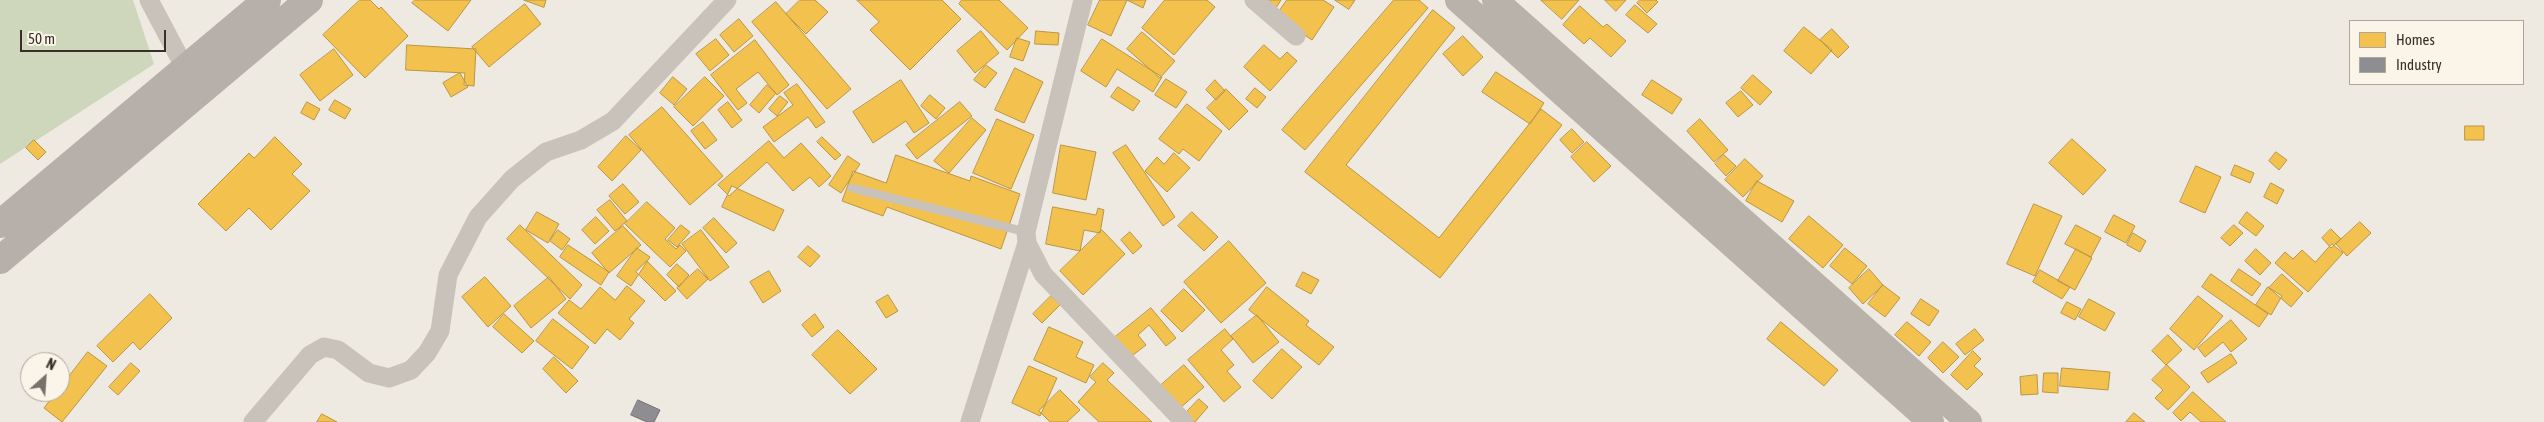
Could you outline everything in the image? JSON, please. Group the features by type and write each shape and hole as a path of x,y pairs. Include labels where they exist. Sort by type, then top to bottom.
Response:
{"main road":[{"path":"0,224 267,0"},
{"path":"0,260 309,0"},
{"path":"1458,0 1969,422"},
{"path":"1494,0 1651,158 1921,419"}],"street":[{"path":"149,0 185,68"},
{"path":"253,422 310,355 324,347 338,350 370,373 389,378 411,370 427,353 440,331 448,275 478,217 512,179 546,152 581,140 613,121 727,0"},
{"path":"970,422 1026,238 1083,0"},
{"path":"1254,0 1296,36"},
{"path":"1026,238 1043,274 1184,422"}],"lane":[{"path":"852,188 1026,238"}],"green space":[{"path":"0,0 133,0 154,64 0,164"}],"building: Homes":[{"path":"360,0 370,0 379,9 381,7 408,36 365,78 323,35"},
{"path":"415,0 471,0 448,31 412,3"},
{"path":"524,0 546,0 544,7"},
{"path":"800,0 815,0 828,12 806,34 786,14"},
{"path":"857,0 942,0 961,19 910,70 870,30 879,22"},
{"path":"962,0 999,0 1028,28 1007,50 959,4"},
{"path":"1100,0 1127,0 1111,36 1088,25"},
{"path":"1127,0 1146,0 1143,8"},
{"path":"1165,0 1207,0 1215,7 1174,55 1142,28"},
{"path":"1263,0 1281,0 1276,8"},
{"path":"1287,0 1323,0 1334,7 1312,40 1276,16"},
{"path":"1335,0 1355,0 1349,9"},
{"path":"1394,0 1419,0 1428,8 1305,150 1282,130"},
{"path":"1541,0 1579,0 1562,19"},
{"path":"1605,0 1626,0 1616,11"},
{"path":"1640,0 1656,0 1658,2 1647,13 1637,3"},
{"path":"776,2 851,89 827,109 752,22"},
{"path":"525,4 541,24 489,67 472,47"},
{"path":"1635,5 1657,24 1648,33 1626,15"},
{"path":"1580,6 1603,27 1607,24 1626,41 1611,57 1590,38 1584,44 1563,25"},
{"path":"1433,10 1455,28 1346,165 1439,238 1541,109 1562,125 1440,278 1305,172"},
{"path":"739,19 753,36 734,52 720,35"},
{"path":"1804,27 1832,50 1811,74 1784,51"},
{"path":"1832,29 1849,47 1838,58 1820,40"},
{"path":"981,31 999,53 975,73 957,51"},
{"path":"1036,31 1059,33 1058,45 1035,44"},
{"path":"1142,32 1175,61 1160,78 1127,49"},
{"path":"1463,36 1483,57 1463,76 1443,54"},
{"path":"1017,38 1030,42 1023,61 1010,57"},
{"path":"716,39 729,55 710,71 696,54"},
{"path":"1102,39 1162,77 1153,92 1117,69 1106,87 1081,71"},
{"path":"755,40 789,85 777,95 758,72 736,89 747,103 738,110 711,75"},
{"path":"407,45 476,49 474,86 464,85 465,73 406,70"},
{"path":"1264,45 1280,59 1287,52 1297,61 1270,91 1244,67"},
{"path":"334,49 353,75 320,101 300,75"},
{"path":"986,65 997,73 985,88 974,80"},
{"path":"1015,68 1043,82 1024,123 995,110"},
{"path":"1496,72 1544,103 1530,124 1482,92"},
{"path":"460,73 468,87 451,97 443,83"},
{"path":"1753,75 1772,92 1760,105 1741,88"},
{"path":"673,77 687,89 674,105 660,93"},
{"path":"705,77 724,96 693,126 674,107"},
{"path":"1166,79 1187,92 1176,108 1155,95"},
{"path":"901,80 929,123 914,133 906,121 873,143 853,112"},
{"path":"1215,80 1225,91 1216,100 1206,90"},
{"path":"1652,80 1682,99 1672,114 1642,95"},
{"path":"797,84 825,122 816,128 808,117 774,142 763,127 793,105 784,93"},
{"path":"767,85 776,93 759,113 750,105"},
{"path":"1118,87 1140,101 1133,111 1111,97"},
{"path":"1255,88 1266,97 1257,108 1246,99"},
{"path":"1226,89 1248,111 1229,130 1207,108"},
{"path":"1741,91 1753,105 1738,117 1726,103"},
{"path":"930,95 945,108 936,119 921,106"},
{"path":"780,96 788,102 777,116 769,109"},
{"path":"335,100 351,109 345,119 329,110"},
{"path":"307,102 320,109 314,120 301,113"},
{"path":"728,102 742,120 732,128 718,110"},
{"path":"960,102 972,116 917,159 906,145"},
{"path":"1187,104 1222,131 1199,161 1183,149 1179,154 1159,139"},
{"path":"662,107 723,176 690,205 629,135"},
{"path":"972,118 986,130 949,173 934,161"},
{"path":"997,119 1034,135 1011,189 973,173"},
{"path":"1700,119 1728,150 1714,162 1687,131"},
{"path":"703,122 717,140 705,149 691,131"},
{"path":"2465,126 2484,126 2484,140 2465,140"},
{"path":"1572,129 1584,142 1572,153 1560,140"},
{"path":"626,136 641,150 612,181 598,167"},
{"path":"275,137 302,164 292,174 310,191 271,230 249,208 226,231 198,204 249,153 254,158"},
{"path":"822,137 841,155 835,160 817,142"},
{"path":"2072,139 2106,170 2083,195 2049,163"},
{"path":"34,140 46,152 38,160 26,148"},
{"path":"769,141 784,158 801,143 831,176 819,187 810,177 793,191 767,162 729,196 718,185"},
{"path":"1587,142 1611,166 1594,182 1571,157"},
{"path":"1061,145 1096,152 1086,200 1053,193"},
{"path":"1126,145 1175,217 1163,226 1113,153"},
{"path":"2276,152 2287,160 2279,170 2269,161"},
{"path":"1174,153 1190,168 1167,192 1145,171 1157,157 1164,164"},
{"path":"896,155 970,181 971,176 1020,194 1001,249 887,207 883,216 842,201 853,171 886,183"},
{"path":"1724,155 1736,166 1726,176 1715,164"},
{"path":"848,156 860,164 841,193 829,185"},
{"path":"1745,159 1763,176 1743,197 1725,180"},
{"path":"2235,165 2254,173 2250,183 2231,175"},
{"path":"2196,166 2221,177 2205,213 2180,202"},
{"path":"1757,181 1794,201 1782,222 1746,201"},
{"path":"2271,183 2284,190 2277,204 2264,197"},
{"path":"623,184 639,202 625,214 609,196"},
{"path":"732,186 784,210 774,231 722,207"},
{"path":"610,200 627,221 615,231 597,210"},
{"path":"647,202 675,228 665,239 676,249 680,245 686,251 670,267 625,224"},
{"path":"2034,204 2062,216 2035,276 2007,264"},
{"path":"1053,207 1096,215 1098,208 1104,210 1100,233 1084,230 1080,251 1046,244"},
{"path":"537,212 559,224 548,243 526,230"},
{"path":"1192,212 1218,237 1204,251 1178,226"},
{"path":"2247,212 2264,226 2256,236 2239,223"},
{"path":"2114,215 2135,226 2126,243 2105,232"},
{"path":"1809,216 1843,245 1823,268 1789,239"},
{"path":"596,217 609,231 595,244 582,230"},
{"path":"714,218 737,243 726,253 703,228"},
{"path":"2360,222 2371,233 2347,256 2336,244"},
{"path":"520,225 582,285 570,299 507,239"},
{"path":"681,225 690,232 677,247 668,240"},
{"path":"2076,225 2101,238 2091,257 2065,244"},
{"path":"2234,225 2243,233 2230,246 2221,238"},
{"path":"623,226 641,245 609,273 592,253"},
{"path":"2331,229 2341,239 2331,248 2322,238"},
{"path":"558,230 570,239 562,250 550,241"},
{"path":"701,230 729,267 710,281 682,244"},
{"path":"1102,230 1125,254 1083,295 1060,271"},
{"path":"1130,232 1142,246 1133,254 1121,240"},
{"path":"2133,233 2146,241 2140,252 2127,245"},
{"path":"1229,241 1266,283 1221,323 1184,282"},
{"path":"2332,244 2343,253 2308,292 2275,263 2285,252 2293,259 2302,250 2315,262"},
{"path":"568,245 609,272 601,285 560,257"},
{"path":"808,246 820,256 810,267 798,257"},
{"path":"637,248 650,257 631,286 617,276"},
{"path":"1845,248 1867,266 1852,284 1830,266"},
{"path":"2076,249 2092,258 2075,290 2058,281"},
{"path":"2256,249 2271,263 2260,275 2245,261"},
{"path":"647,261 676,291 665,301 636,272"},
{"path":"677,264 689,275 679,287 667,275"},
{"path":"698,269 708,279 687,299 677,288"},
{"path":"1869,269 1883,285 1863,304 1849,288"},
{"path":"2239,269 2261,284 2252,296 2231,281"},
{"path":"2040,270 2070,287 2062,299 2033,282"},
{"path":"769,271 781,291 763,303 750,282"},
{"path":"1303,272 1319,280 1311,294 1296,286"},
{"path":"2211,274 2268,314 2259,327 2202,287"},
{"path":"2282,274 2303,293 2291,307 2269,288"},
{"path":"485,277 511,306 488,327 462,297"},
{"path":"549,277 566,299 531,328 514,306"},
{"path":"1883,285 1900,298 1885,317 1868,304"},
{"path":"627,286 645,301 629,319 634,323 620,340 607,329 595,344 558,313 569,300 581,309 600,287 615,300"},
{"path":"1267,287 1309,321 1306,325 1334,347 1319,365 1249,310"},
{"path":"2268,287 2282,296 2271,315 2256,305"},
{"path":"1184,289 1205,310 1182,332 1161,311"},
{"path":"150,294 172,318 140,350 133,342 113,362 97,346"},
{"path":"888,295 898,311 886,318 876,302"},
{"path":"1051,296 1060,305 1042,323 1033,314"},
{"path":"2198,296 2223,316 2194,350 2170,329"},
{"path":"1921,299 1939,311 1929,326 1911,314"},
{"path":"2089,299 2115,313 2105,331 2079,317"},
{"path":"2067,302 2081,309 2075,320 2061,313"},
{"path":"1151,308 1176,338 1166,346 1149,325 1138,335 1146,345 1124,362 1109,342"},
{"path":"504,314 534,341 522,353 493,327"},
{"path":"815,314 824,327 812,337 802,325"},
{"path":"1257,315 1279,342 1253,363 1231,336"},
{"path":"553,319 589,347 572,369 536,341"},
{"path":"2231,320 2247,339 2231,352 2223,342 2205,357 2198,348"},
{"path":"1781,322 1838,370 1824,386 1767,339"},
{"path":"1907,322 1931,342 1919,356 1895,335"},
{"path":"1049,327 1083,342 1076,357 1094,365 1086,383 1034,360"},
{"path":"1225,329 1233,339 1221,350 1234,365 1227,371 1241,387 1224,402 1188,360"},
{"path":"1975,329 1984,340 1965,355 1956,344"},
{"path":"838,330 877,369 850,394 812,355"},
{"path":"2168,335 2182,350 2166,365 2152,351"},
{"path":"1943,342 1959,357 1943,373 1928,358"},
{"path":"1282,349 1302,367 1272,399 1253,381"},
{"path":"1973,351 1981,359 1974,366 1983,374 1967,390 1951,375"},
{"path":"88,352 107,366 62,422 44,408 48,402 70,402 70,375"},
{"path":"2231,354 2237,363 2208,383 2201,373"},
{"path":"554,357 578,381 566,393 543,369"},
{"path":"131,363 140,371 118,395 109,387"},
{"path":"1103,363 1114,373 1107,380 1152,422 1099,422 1078,402 1096,382 1090,377"},
{"path":"1184,365 1204,387 1171,416 1152,393"},
{"path":"2167,365 2190,387 2168,410 2155,398 2163,390 2152,380"},
{"path":"1029,366 1057,378 1040,416 1012,403"},
{"path":"2062,368 2110,372 2108,390 2060,386"},
{"path":"2044,373 2058,373 2058,393 2043,392"},
{"path":"2037,375 2038,394 2021,395 2020,377"},
{"path":"1060,390 1080,410 1067,422 1050,422 1039,411"},
{"path":"2193,392 2226,422 2201,422 2190,412 2181,421 2173,413"},
{"path":"1199,399 1208,407 1195,422 1190,422 1183,416"},
{"path":"2134,413 2145,422 2126,422"},
{"path":"322,414 337,422 317,422"}],"building: Industry":[{"path":"638,400 660,410 654,422 647,422 631,415"}]}
